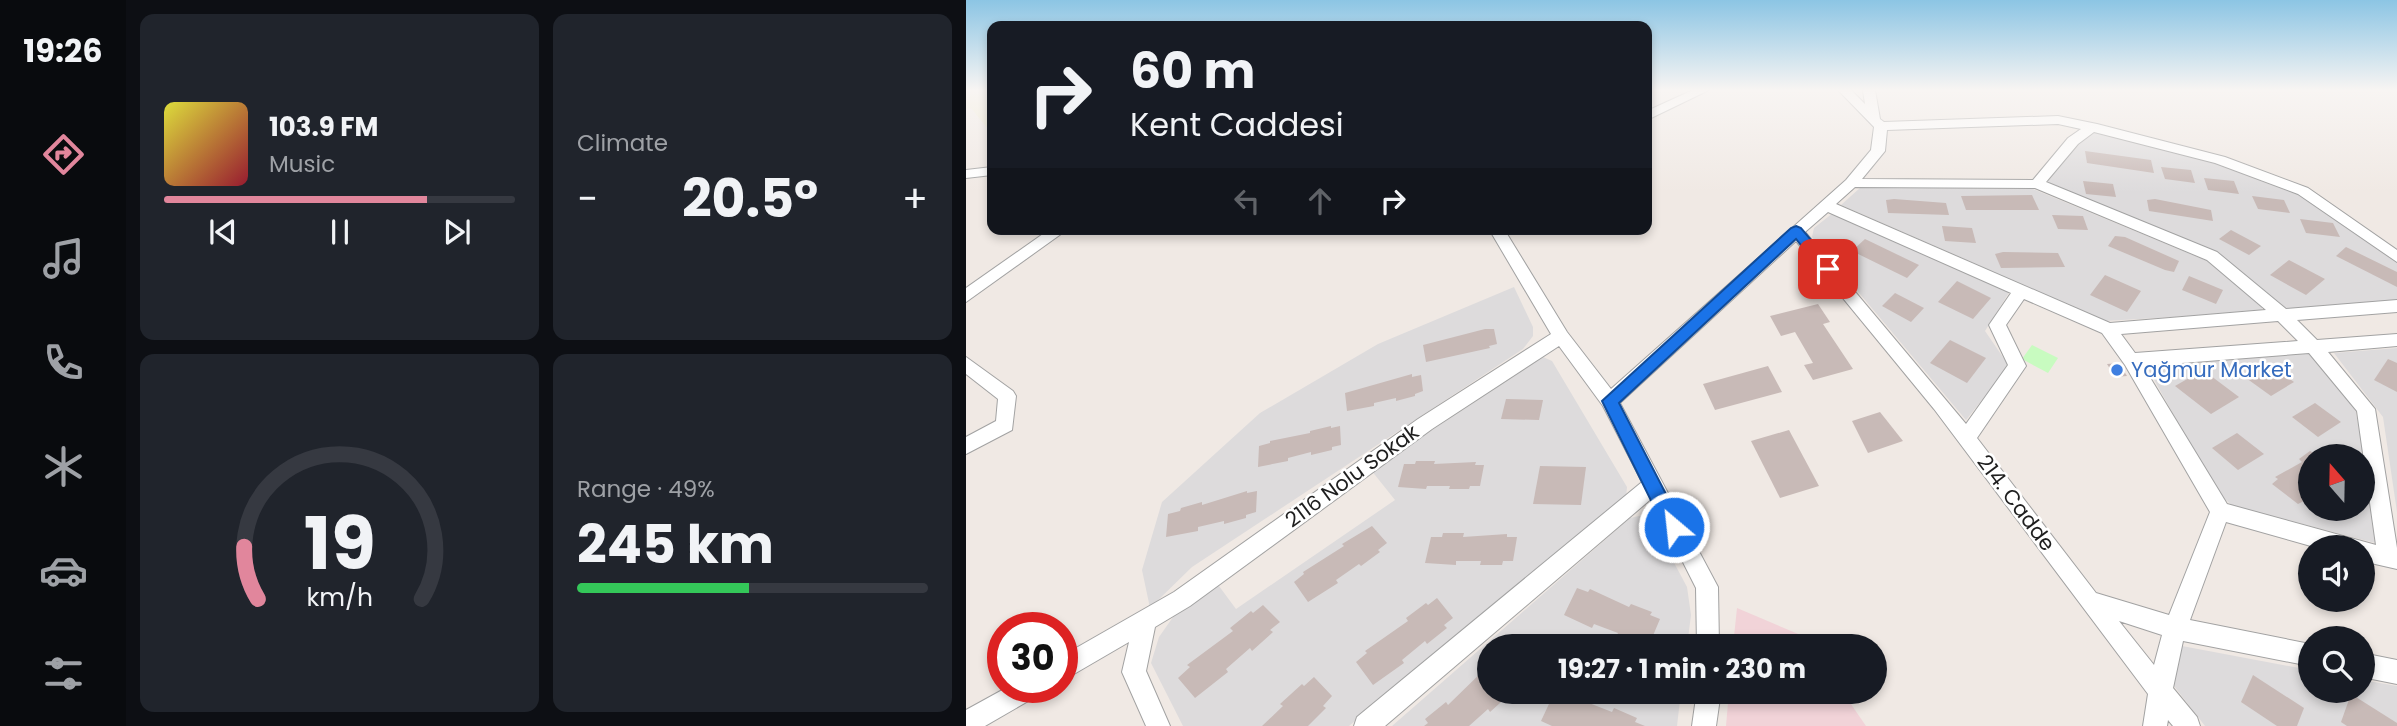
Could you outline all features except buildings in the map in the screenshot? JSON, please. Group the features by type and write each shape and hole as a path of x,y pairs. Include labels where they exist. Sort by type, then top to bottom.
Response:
{"street":[{"path":"1610,401 1851,183 1878,150 1877,124"},
{"path":"2077,124 2220,160 2303,191 2397,257"},
{"path":"2036,184 2073,141 2092,127"},
{"path":"966,174 987,172"},
{"path":"1851,183 2036,184 2212,256 2281,314 2313,346 2365,409 2392,559 2375,554"},
{"path":"1828,206 2108,329 2131,360 2220,511 2306,535"},
{"name":"214. Cadde","path":"1796,231 1966,438 2188,726"},
{"path":"966,296 1052,235"},
{"path":"1500,235 1561,337 1610,401 1707,587 1708,634"},
{"path":"1966,438 2017,366 1997,325 2022,290"},
{"path":"2108,329 2397,306"},
{"name":"2116 Nolu Sokak","path":"1078,660 1182,599 1425,424 1561,337"},
{"path":"2131,360 2397,340"},
{"path":"966,364 1007,396 1005,425 966,446"},
{"path":"1366,726 1652,486"},
{"path":"2155,726 2158,690 2174,628 2220,511"},
{"path":"2089,601 2174,628 2298,653"},
{"path":"1145,621 1134,672 1158,726"},
{"path":"2375,668 2397,672"},
{"path":"966,723 1002,703"},
{"path":"1704,726 1707,704"}],"shaded area":[{"path":"2097,132 2210,161 2301,194 2397,261 2397,301 2282,309 2212,250 2049,185 2047,179 2087,136"},
{"path":"1861,187 2033,189 2215,264 2263,305 2261,312 2105,321 1841,205"},
{"path":"1833,213 2010,291 1985,331 2009,366 1966,420 1812,237 1814,228"},
{"path":"1514,287 1533,327 1533,336 1523,349 1192,567 1150,608 1142,570 1162,502 1260,413 1378,344"},
{"path":"2397,348 2397,512 2383,417 2334,353"},
{"path":"2308,352 2355,407 2361,444 2298,444 2298,522 2375,521 2379,544 2375,543 2375,535 2344,535 2233,506 2217,493 2147,367 2157,363"},
{"path":"1543,357 1552,361 1627,487 1626,498 1349,726 1183,726 1151,663 1159,637 1178,610 1216,582 1236,609 1395,500 1371,470"},
{"path":"1648,514 1687,587 1691,615 1689,634 1497,634 1630,518"},
{"path":"1737,608 1798,634 1734,634"},
{"path":"2182,646 2298,668 2298,703 2375,703 2375,682 2397,686 2397,726 2205,726 2167,677"},
{"path":"1477,652 1477,704 1680,704 1677,726 1392,726"},
{"path":"1728,704 1851,704 1866,726 1726,726"}],"green space":[{"path":"2032,345 2058,358 2048,373 2022,359"}],"place":[{"name":"Yağmur Market","path":"2117,370"}],"route":[{"path":"1674,527 1610,401 1796,231 1828,269"}]}
